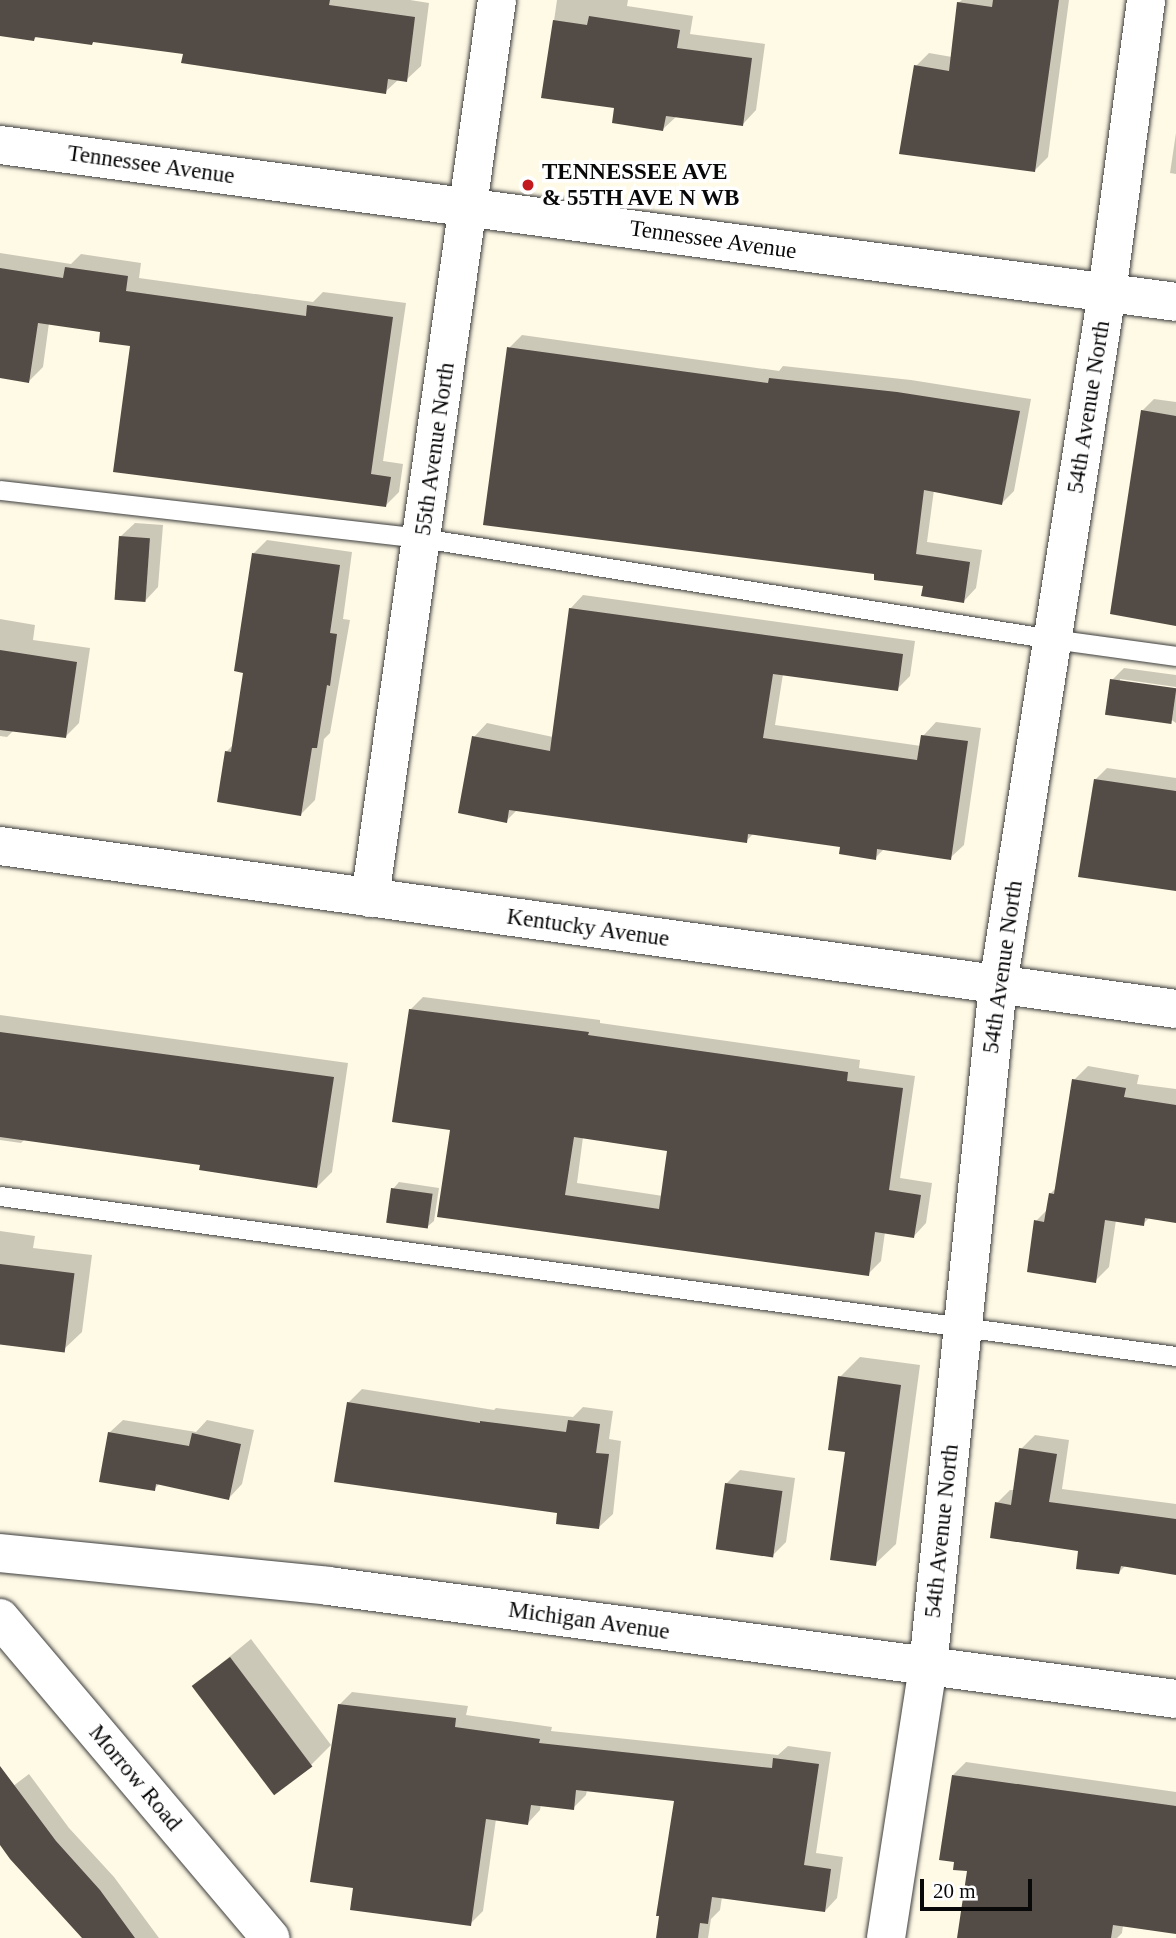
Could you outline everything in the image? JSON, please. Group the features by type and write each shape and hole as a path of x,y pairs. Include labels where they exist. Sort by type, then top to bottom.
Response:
{"street":[{"name":"55th Avenue North","path":"370,898 498,0"},
{"name":"54th Avenue North","path":"886,1938 928,1666 998,985 1107,293 1146,0"},
{"name":"Tennessee Avenue","path":"0,145 1176,302"},
{"name":"Kentucky Avenue","path":"0,846 1176,1009"},
{"name":"Michigan Avenue","path":"0,1553 328,1586 1176,1699"},
{"name":"Morrow Road","path":"0,1618 270,1938"}],"lane":[{"path":"0,489 422,538 1052,639 1176,656"},
{"path":"0,1196 1176,1356"}],"building":[{"path":"0,0 330,0 329,5 415,17 407,82 388,79 386,94 181,63 183,54 93,42 92,45 35,37 34,41 0,36"},
{"path":"993,0 1059,0 1035,172 899,154 914,65 949,71 957,2 992,7"},
{"path":"589,16 680,30 677,48 752,58 743,126 666,116 663,131 612,123 614,108 541,98 553,20 587,25"},
{"path":"65,267 128,276 126,291 306,316 307,305 393,317 371,474 391,477 386,507 113,472 130,346 99,342 100,332 38,323 29,383 0,378 0,268 63,278"},
{"path":"507,347 768,383 769,378 897,392 1020,411 1002,505 924,490 916,554 970,562 964,603 921,596 923,586 874,580 874,574 483,525"},
{"path":"1141,410 1176,416 1176,626 1110,614"},
{"path":"119,536 150,538 145,602 115,600"},
{"path":"252,553 340,565 330,633 337,634 330,686 327,685 317,748 312,748 301,816 217,802 225,751 231,752 243,673 234,671"},
{"path":"569,608 903,654 898,691 773,674 763,738 917,760 921,735 968,741 951,860 877,849 876,860 839,854 840,847 748,834 747,843 509,810 507,823 458,813 472,736 550,751"},
{"path":"0,650 77,662 66,738 0,730"},
{"path":"1110,679 1176,688 1171,724 1105,715"},
{"path":"1094,779 1176,791 1176,891 1078,877"},
{"path":"409,1009 589,1032 588,1035 848,1072 847,1081 903,1088 889,1190 921,1195 914,1238 875,1232 869,1276 437,1217 450,1130 392,1122","holes":["574,1137 667,1151 659,1209 565,1195"]},
{"path":"0,1032 334,1077 317,1188 199,1170 200,1165 0,1137"},
{"path":"1072,1079 1126,1088 1124,1097 1176,1105 1176,1223 1145,1218 1144,1226 1105,1220 1096,1283 1027,1272 1034,1220 1044,1222 1049,1193 1054,1194"},
{"path":"391,1188 433,1194 428,1229 386,1223"},
{"path":"0,1264 74,1273 65,1353 0,1345"},
{"path":"838,1376 901,1385 876,1566 830,1560 845,1452 828,1450"},
{"path":"347,1402 480,1423 566,1432 568,1420 600,1424 596,1453 609,1454 599,1529 556,1524 557,1513 334,1482"},
{"path":"108,1432 189,1446 192,1433 241,1444 229,1500 156,1484 155,1491 99,1482"},
{"path":"1019,1448 1057,1454 1049,1502 1176,1519 1176,1575 1121,1566 1119,1574 1076,1569 1078,1551 990,1538 995,1502 1011,1505"},
{"path":"725,1483 782,1491 773,1557 716,1549"},
{"path":"230,1657 312,1766 274,1795 192,1686"},
{"path":"338,1704 456,1718 455,1727 540,1739 539,1743 772,1768 773,1758 819,1764 804,1865 831,1869 825,1912 712,1897 708,1924 700,1923 698,1938 656,1938 659,1916 656,1916 674,1801 576,1790 574,1810 531,1805 528,1825 486,1819 471,1926 350,1910 353,1888 310,1882"},
{"path":"0,1766 56,1841 100,1890 135,1938 82,1938 10,1859 0,1845"},
{"path":"952,1775 1176,1806 1176,1934 1113,1925 1111,1938 957,1938 967,1871 953,1870 954,1862 939,1860"}],"place":[{"name":"TENNESSEE AVE & 55TH AVE N WB","path":"528,185"}]}
